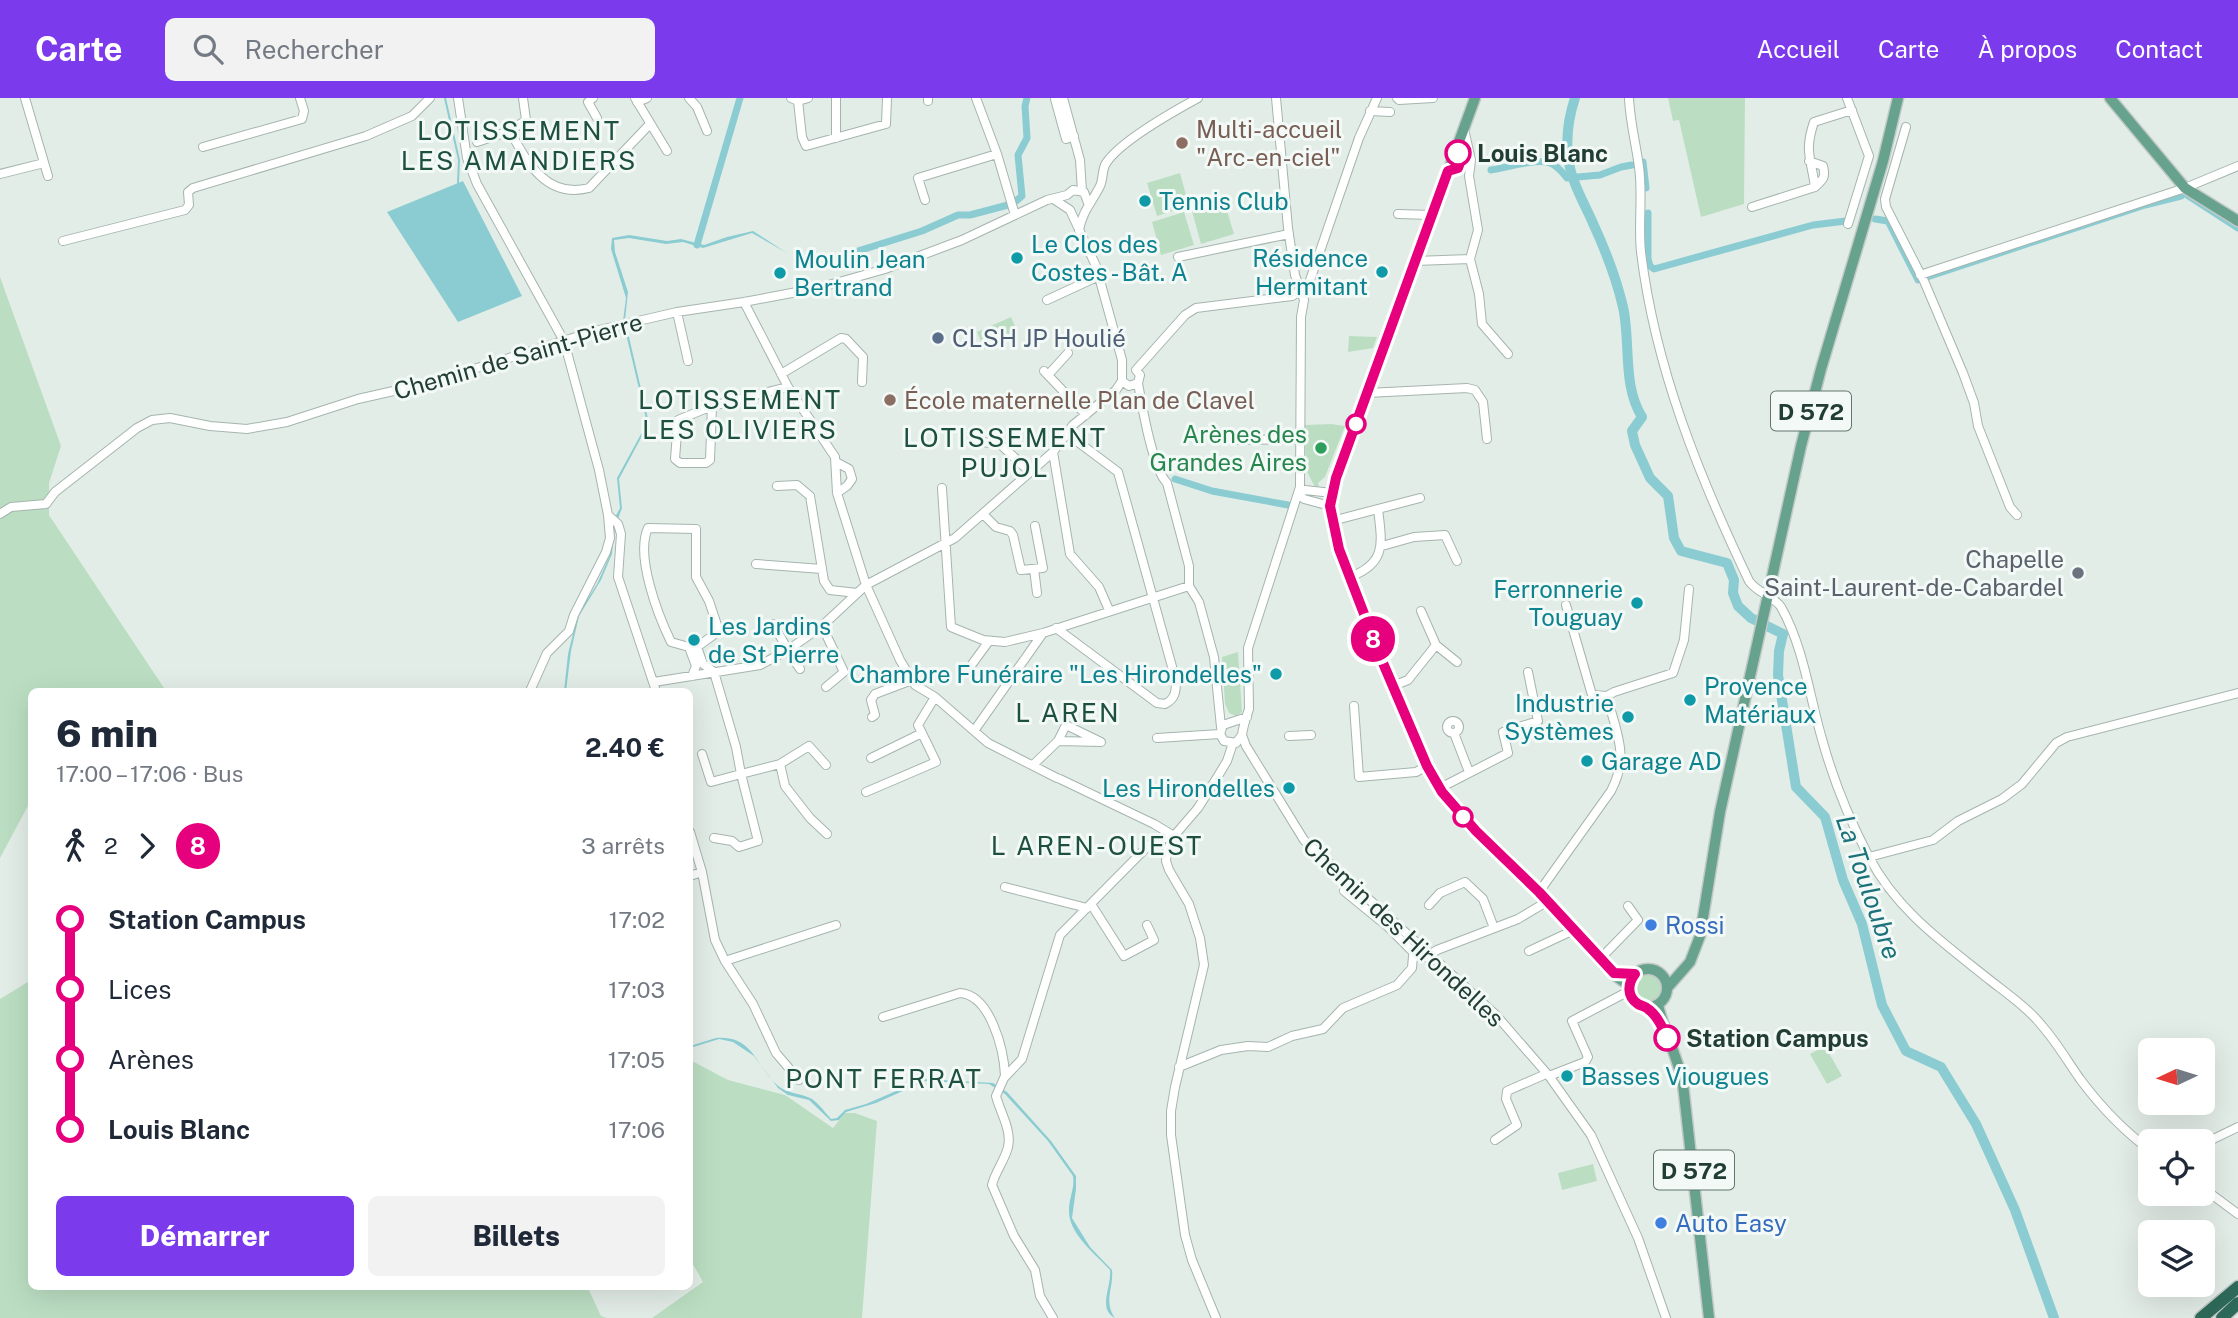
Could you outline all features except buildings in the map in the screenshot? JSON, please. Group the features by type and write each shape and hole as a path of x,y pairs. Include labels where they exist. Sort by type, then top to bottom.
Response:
{"highway":[{"path":"2202,1318 2238,1287"},
{"path":"2222,1318 2238,1303"}],"main road":[{"path":"1475,98 1332,493 1332,521 1350,577 1435,790 1452,811 1548,901 1629,988 1635,1002 1652,1006 1665,997 1666,981 1653,969 1641,970 1635,974 1629,988"},
{"name":"D 572","path":"1666,981 1681,973 1697,949 1704,923 1720,812 1767,597 1821,369 1868,214 1898,98"},
{"path":"2110,98 2185,188 2238,221"},
{"path":"1425,767 1476,831"},
{"path":"1614,973 1635,974"},
{"name":"D 572","path":"1652,1006 1680,1069 1687,1106 1709,1318"}],"street":[{"path":"25,98 48,176"},
{"path":"203,147 302,119 304,111 300,98"},
{"path":"63,241 180,212 190,205 188,192 193,188 374,133 412,116 430,98"},
{"path":"458,98 467,158 477,184 564,341 613,518 621,534 618,577 655,687 692,676 760,665 788,650 822,626 866,585 946,543 1053,452 1066,433 1130,378 1185,315 1196,309 1292,296 1302,292 1308,286 1377,98"},
{"path":"477,142 510,131 526,120 523,98"},
{"path":"593,98 588,102 597,118"},
{"path":"655,98 636,100 667,151"},
{"path":"689,98 693,100 707,131"},
{"path":"808,98 794,100 806,146 886,124 887,98"},
{"path":"836,98 836,138"},
{"path":"976,98 998,154 1015,215"},
{"path":"1081,191 1096,186 1105,165 1114,154 1175,110 1198,98"},
{"path":"1157,738 1231,731 1247,717 1248,648 1298,494 1301,317 1304,300 1295,275 1289,234 1276,98"},
{"path":"1397,98 1433,98"},
{"path":"1629,98 1639,166 1641,250 1661,357 1718,517 1755,590 1778,603 1789,623 1804,666 1822,740 1844,801 1869,857 1883,882 1921,926 2026,1009 2043,1026 2106,1111 2138,1139"},
{"path":"1847,98 1869,156 1849,224"},
{"path":"1059,99 1074,136 1080,160 1081,191 1086,206 1079,230"},
{"path":"1752,207 1815,187 1807,140 1814,122 1852,110"},
{"path":"1370,111 1390,112"},
{"path":"510,131 538,175 556,188 575,192 589,188 649,125"},
{"path":"1906,127 1885,199 1886,207 1922,279 1975,403 1978,426 2011,510 2017,515"},
{"path":"1464,129 1471,160 1469,176 1478,230 1470,259 1479,294 1482,324 1508,354"},
{"path":"925,200 918,178 998,154"},
{"path":"0,174 44,163"},
{"path":"1922,279 2185,188 2238,166"},
{"path":"1055,200 1077,212 1086,206 1100,187 1102,174"},
{"name":"Chemin de Saint-Pierre","path":"0,514 11,507 46,504 55,492 137,428 152,420 170,418 210,426 247,429 287,422 358,399 429,383 625,324 677,312 744,303 818,288 885,269 962,240 1047,200 1081,191"},
{"path":"1067,195 1069,209"},
{"name":"Chemin des Hirondelles","path":"1069,209 1099,276 1122,360 1141,401 1161,477 1167,483 1185,554 1189,586 1199,602 1212,649 1219,709 1231,731 1246,746 1304,839 1496,1015 1547,1075 1591,1135 1638,1238 1666,1318"},
{"path":"1398,214 1432,215"},
{"path":"1178,257 1289,234"},
{"path":"1415,261 1470,259"},
{"path":"1047,300 1099,276"},
{"path":"744,303 788,387 836,462 849,469 852,479 837,493"},
{"path":"677,312 688,361"},
{"path":"781,374 841,338 846,339 863,357 862,382"},
{"path":"1068,353 1046,373 1086,415"},
{"path":"712,406 710,460 706,463 680,464 675,459 678,419 712,406 788,387"},
{"path":"1367,393 1468,388 1475,390 1483,402 1487,439"},
{"path":"1056,628 1157,703 1165,704 1173,699 1176,681 1118,472 1066,433"},
{"path":"1230,440 1299,439"},
{"path":"973,441 1000,444 1030,472"},
{"path":"1053,452 1070,554 1099,587 1109,610"},
{"path":"836,462 837,493 866,585 900,660 915,685 935,697 988,743 1174,836"},
{"path":"777,486 797,485 810,496 824,582 830,590 837,593 857,593"},
{"path":"942,488 951,627 983,640 1005,642 1043,633 1189,586"},
{"path":"1298,494 1305,490 1332,493"},
{"path":"1298,494 1304,499 1330,506"},
{"path":"1332,521 1420,498"},
{"path":"1350,577 1376,561 1382,546 1378,509"},
{"path":"983,514 996,527 1010,531 1013,535 1021,570 1043,568 1035,526"},
{"path":"531,688 547,653 569,631 574,615 606,552 613,518"},
{"path":"693,647 719,631 709,601 696,577 696,529 648,528 644,537 645,563 663,626 671,642 693,647 703,664 714,672 736,747 758,841 738,847 732,841 714,838"},
{"path":"1382,546 1414,537 1445,535 1457,561"},
{"path":"756,564 822,569"},
{"path":"1034,569 1037,593"},
{"path":"1566,605 1591,695 1607,696 1673,673 1684,639 1689,589"},
{"path":"1421,611 1436,645 1457,662"},
{"path":"773,624 800,669"},
{"path":"822,626 844,672 826,687"},
{"path":"974,732 1043,633"},
{"path":"970,667 989,641"},
{"path":"1393,687 1408,680 1436,645"},
{"path":"692,676 696,666 693,647"},
{"path":"1440,788 1508,753 1503,732 1538,721 1528,672"},
{"path":"872,717 875,715 872,700 875,694 912,680"},
{"path":"1869,857 1933,840 1958,821 2002,799 2022,784 2056,743 2067,737 2238,693"},
{"path":"1539,892 1611,791 1620,774 1620,744 1607,696"},
{"path":"866,792 936,762 918,725 935,697"},
{"path":"1354,706 1359,777 1416,772 1425,767"},
{"path":"1033,765 1058,741 1066,725 1101,742 1058,741"},
{"path":"1216,1318 1192,1260 1185,1235 1171,1135 1171,1111 1179,1067 1204,965 1200,938 1189,904 1166,861 1174,836 1198,808 1229,756 1231,731"},
{"path":"871,758 922,733"},
{"path":"1454,733 1469,772"},
{"path":"1289,736 1311,735"},
{"path":"702,754 711,782 780,764 809,746 826,765"},
{"path":"780,764 785,786 810,818 827,834"},
{"path":"1053,1318 1040,1296 1035,1270 1014,1236 992,1185 1008,1148 1002,1111 996,1100 998,1088 1023,1059 1060,935 1146,848 1158,839 1174,836"},
{"path":"693,842 702,872 715,940 725,961 753,1004 776,1053 799,1080"},
{"path":"693,875 702,872"},
{"path":"1429,905 1440,892 1465,882 1483,899 1494,928"},
{"path":"1005,887 1089,906 1124,956 1154,940 1147,925"},
{"path":"1344,891 1388,927 1416,956"},
{"path":"1179,1067 1221,1050 1248,1046 1268,1047 1292,1036 1323,1029 1343,1008 1397,985 1409,974 1412,968 1411,958 1431,957 1437,950 1518,919 1548,901"},
{"path":"1600,959 1638,920 1628,906"},
{"path":"725,961 836,925"},
{"path":"1529,951 1573,930"},
{"path":"1495,1140 1517,1125 1506,1099 1507,1091 1585,1062 1588,1057 1572,1021 1629,988"},
{"path":"883,1017 960,993 968,995 974,998 993,1021 1000,1040 1006,1076"},
{"path":"2215,1138 2238,1127"},
{"path":"2215,1197 2238,1214"}],"green space":[{"path":"1668,98 1745,98 1744,204 1701,217 1679,120 1673,121"},
{"path":"1180,173 1189,206 1157,216 1147,183"},
{"path":"1224,201 1234,234 1201,244 1192,211"},
{"path":"1184,212 1194,245 1161,255 1152,222"},
{"path":"0,277 61,446 49,483 49,515 164,688 28,688 28,806 0,858"},
{"path":"1011,317 1018,333 984,349 977,332"},
{"path":"1349,336 1377,337 1373,348 1348,352"},
{"name":"Arènes des Grandes Aires","path":"1305,425 1345,426 1325,477 1318,483 1319,486 1315,487 1306,470"},
{"path":"1238,652 1242,712 1236,716 1229,713 1225,704 1222,657"},
{"path":"1648,975 1658,979 1662,989 1658,999 1648,1003 1638,999 1634,989 1638,979"},
{"path":"28,982 28,1290 589,1290 601,1316 607,1318 0,1318 0,999"},
{"path":"1825,1046 1842,1076 1827,1084 1810,1054"},
{"path":"693,1062 728,1080 785,1095 833,1128 845,1113 855,1113 877,1121 862,1318 652,1318 703,1282 693,1264"},
{"path":"1593,1164 1597,1181 1562,1190 1558,1173"}],"water":[{"path":"463,181 522,296 458,322 387,212"},
{"path":"753,231 787,253 752,233 703,248 683,242 666,244 629,238 614,240 615,252 628,292 625,320 649,423 619,479 622,508 615,527 612,554 601,580 579,616 564,688 568,654 578,614 597,584 610,555 612,523 620,508 617,478 647,423 623,321 626,298 611,249 612,238 629,235 667,241 681,239 704,245"},
{"path":"716,1038 729,1038 746,1047 753,1054 762,1066 754,1056 733,1042 719,1039 693,1045"},
{"path":"771,1079 785,1090 812,1099 831,1119 837,1118 845,1110 924,1079 993,1083 1007,1092 1051,1141 1076,1176 1072,1218 1090,1247 1112,1270 1109,1300 1115,1318 1107,1309 1106,1303 1110,1270 1078,1235 1070,1219 1073,1176 1048,1141 1005,1094 989,1084 925,1081 876,1103 846,1112 839,1120 831,1121 809,1100 788,1095 778,1088"}],"waterway":[{"path":"445,98 459,160 458,183"},
{"path":"697,245 740,98"},
{"path":"1016,201 1022,196 1018,155 1027,138 1027,98"},
{"name":"La Touloubre","path":"1575,98 1568,134 1569,165 1577,190 1610,263 1623,307 1629,378 1642,417 1632,431 1635,445 1650,478 1668,496 1674,538 1681,551 1727,563 1734,580 1733,593 1738,606 1751,618 1783,634 1778,675 1796,787 1825,817 1843,880 1862,924 1882,1005 1906,1051 1941,1067 1976,1124 2015,1210 2054,1318"},
{"path":"1491,170 1529,162 1544,162 1560,169 1567,178 1600,175 1632,165"},
{"path":"1643,162 1646,188"},
{"path":"2187,195 2238,228"},
{"path":"1875,219 1888,221 1918,280 2145,205 2181,196"},
{"path":"826,261 922,231 958,215 970,215 1008,205"},
{"path":"1648,213 1648,259 1654,269 1813,225 1846,221"},
{"path":"1175,479 1212,491 1288,505"}],"bus line":[{"name":"8","path":"1458,153 1461,160 1458,168 1448,171 1336,478 1330,506 1334,531 1383,663 1427,766 1442,792 1476,831 1539,892 1614,973 1635,974 1629,985 1631,997 1641,1006 1647,1007 1667,1038"}],"place":[{"name":"Multi-accueil \"Arc-en-ciel\"","path":"1182,143"},
{"name":"Louis Blanc","path":"1458,153"},
{"name":"Tennis Club","path":"1145,201"},
{"name":"Le Clos des Costes - Bât. A","path":"1017,258"},
{"name":"Résidence Hermitant","path":"1382,272"},
{"name":"Moulin Jean Bertrand","path":"780,273"},
{"name":"CLSH JP Houlié","path":"938,338"},
{"name":"École maternelle Plan de Clavel","path":"890,400"},
{"name":"Arènes des Grandes Aires","path":"1321,448"},
{"name":"Chapelle Saint-Laurent-de-Cabardel","path":"2078,573"},
{"name":"Ferronnerie Touguay","path":"1637,603"},
{"name":"Les Jardins de St Pierre","path":"694,640"},
{"name":"Chambre Funéraire \"Les Hirondelles\"","path":"1276,674"},
{"name":"Provence Matériaux","path":"1690,700"},
{"name":"Industrie Systèmes","path":"1628,717"},
{"name":"Garage AD","path":"1587,761"},
{"name":"Les Hirondelles","path":"1289,788"},
{"name":"Rossi","path":"1651,925"},
{"name":"Station Campus","path":"1667,1038"},
{"name":"Basses Viougues","path":"1567,1076"},
{"name":"Auto Easy","path":"1661,1223"}],"district":[{"name":"LOTISSEMENT LES AMANDIERS","path":"519,145"},
{"name":"LOTISSEMENT LES OLIVIERS","path":"740,414"},
{"name":"LOTISSEMENT PUJOL","path":"1005,452"},
{"name":"L AREN","path":"1068,712"},
{"name":"L AREN-OUEST","path":"1097,845"},
{"name":"PONT FERRAT","path":"884,1078"}]}
